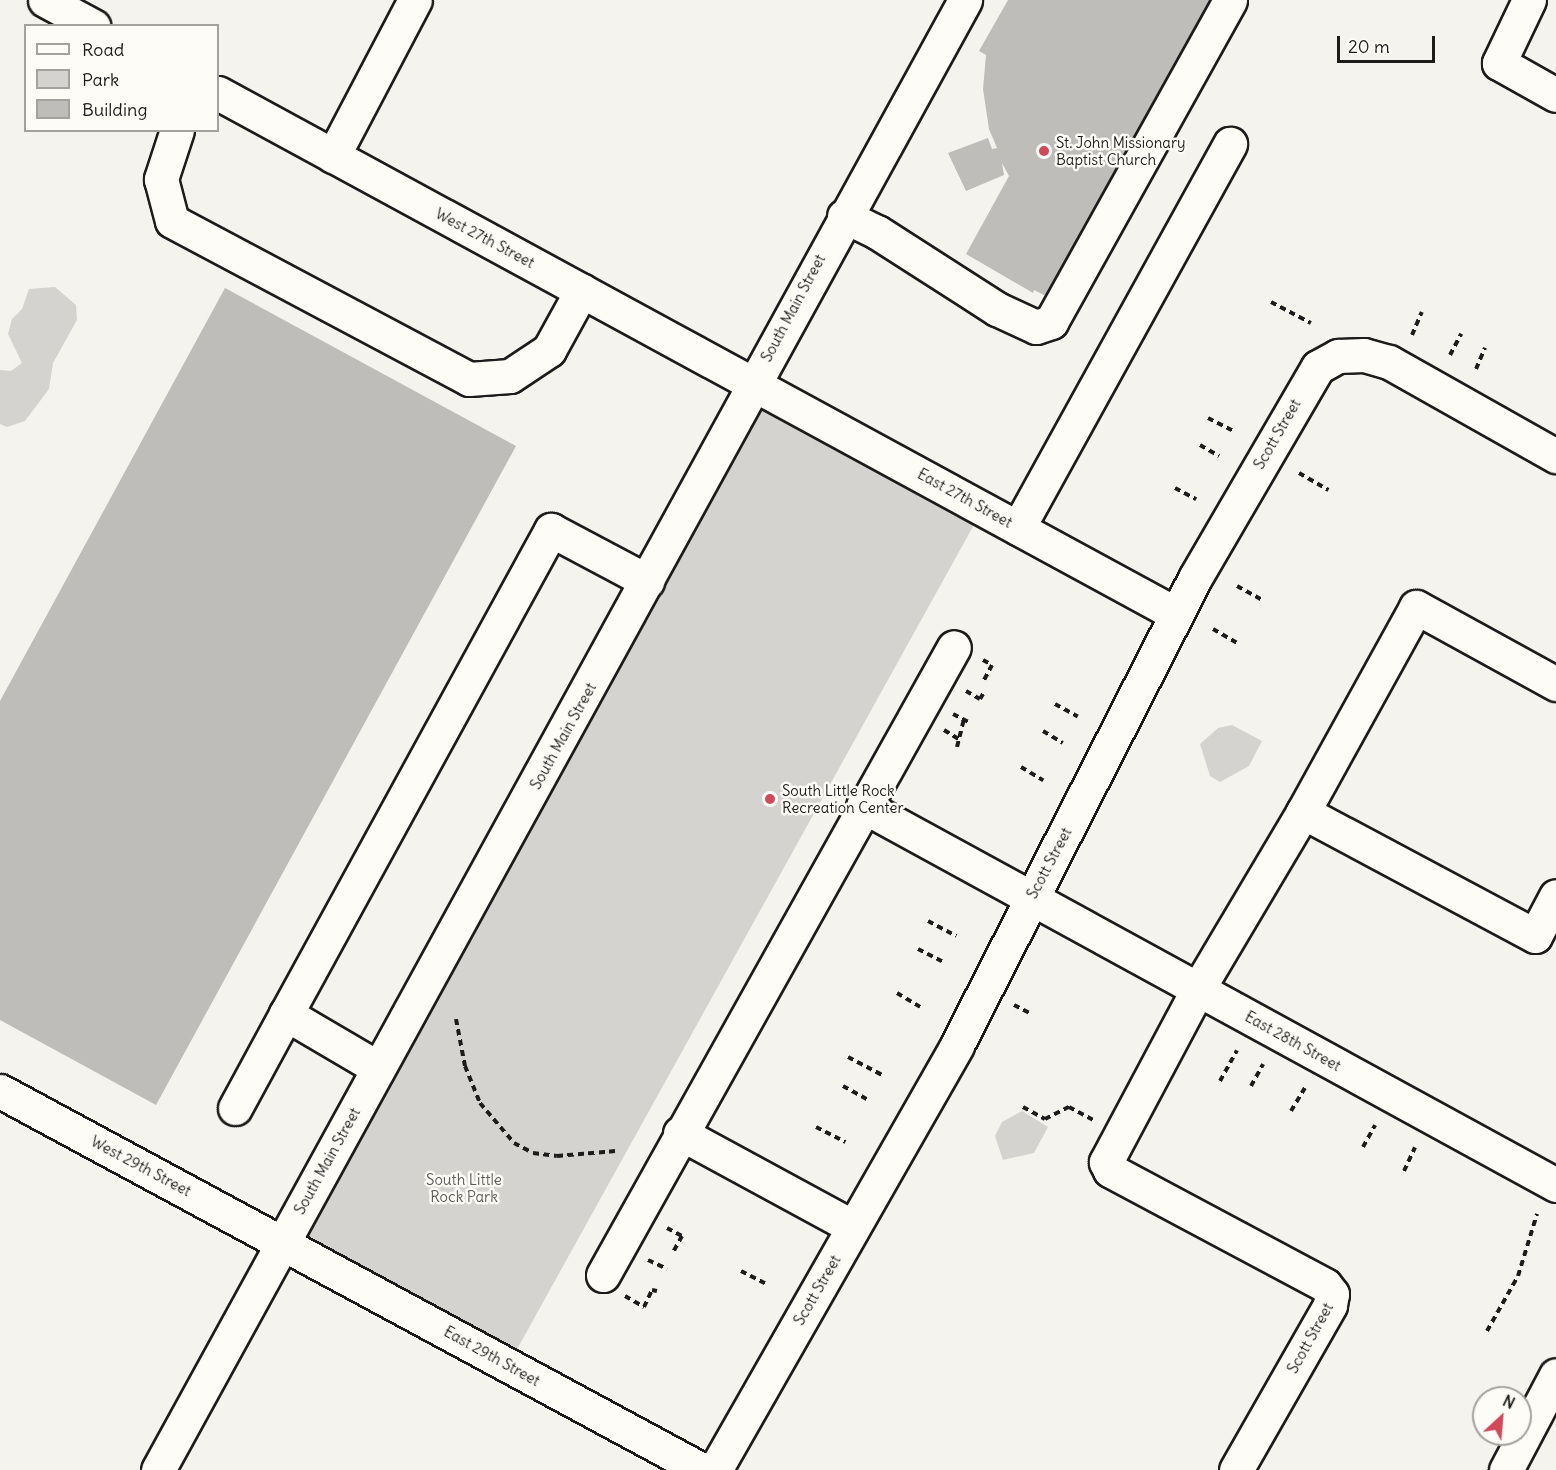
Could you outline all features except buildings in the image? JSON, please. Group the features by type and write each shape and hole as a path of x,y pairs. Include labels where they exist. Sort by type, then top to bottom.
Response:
{"street":[{"path":"45,0 89,24"},
{"path":"333,156 415,0"},
{"name":"South Main Street","path":"158,1470 647,581 844,216 965,0"},
{"path":"844,216 877,232 1014,318 1036,327 1051,322 1230,0"},
{"path":"1529,0 1499,63 1556,95"},
{"name":"West 27th Street","path":"219,94 753,383"},
{"path":"176,132 161,179 172,221 469,379 510,376 549,350 582,290"},
{"path":"1018,528 1230,144"},
{"name":"Scott Street","path":"699,1469 853,1227 957,1045 1176,614 1318,367 1338,356 1364,355 1389,362 1435,390 1556,456"},
{"name":"East 27th Street","path":"753,383 1176,614"},
{"path":"236,1108 550,530 647,581"},
{"path":"1198,989 1303,812 1416,607 1556,684"},
{"path":"611,1284 680,1133 863,806 965,651"},
{"name":"East 28th Street","path":"863,806 1556,1185"},
{"path":"1303,812 1535,936 1556,896"},
{"name":"Scott Street","path":"1198,989 1107,1166 1325,1286 1332,1294 1330,1305 1236,1470"},
{"path":"286,1014 378,1068"},
{"name":"West 29th Street","path":"0,1091 282,1241"},
{"path":"680,1133 853,1227"},
{"name":"East 29th Street","path":"282,1241 699,1469"},
{"path":"1506,1470 1556,1375"}],"path":[{"path":"1271,302 1311,322"},
{"path":"1412,335 1422,312"},
{"path":"1450,355 1461,334"},
{"path":"1476,369 1485,348"},
{"path":"1208,418 1233,431"},
{"path":"1200,445 1220,456"},
{"path":"1299,472 1328,490"},
{"path":"1174,488 1196,499"},
{"path":"1237,586 1262,600"},
{"path":"1213,629 1239,644"},
{"path":"965,651 992,665 984,680"},
{"path":"958,686 980,699 983,694"},
{"path":"1055,704 1078,717"},
{"path":"944,710 969,722"},
{"path":"957,747 963,719"},
{"path":"936,725 960,740"},
{"path":"1043,731 1063,743"},
{"path":"1021,767 1043,780"},
{"path":"928,921 956,936"},
{"path":"918,949 943,962"},
{"path":"897,993 920,1007"},
{"path":"456,1019 465,1066 480,1103 514,1143 533,1153 557,1156 616,1151"},
{"path":"1220,1081 1237,1050"},
{"path":"848,1057 884,1076"},
{"path":"1251,1086 1263,1064"},
{"path":"843,1086 868,1100"},
{"path":"1292,1110 1305,1088"},
{"path":"1023,1107 1045,1119 1069,1107 1097,1123"},
{"path":"1363,1147 1375,1125"},
{"path":"816,1127 845,1142"},
{"path":"1404,1171 1415,1147"},
{"path":"1487,1331 1518,1276 1537,1214"},
{"path":"658,1223 682,1236 673,1252"},
{"path":"640,1256 667,1269"},
{"path":"741,1271 766,1284"},
{"path":"611,1284 644,1306 652,1290 657,1291"}],"green space":[{"path":"55,287 76,305 77,320 53,363 49,389 25,421 7,427 0,424 0,370 11,371 22,363 8,334 12,319 22,309 29,289"},
{"name":"South Little Rock Park","path":"753,383 982,510 508,1366 278,1239"},
{"path":"1232,725 1262,741 1249,766 1220,782 1210,776 1200,744 1218,728"},
{"path":"1022,1111 1048,1127 1034,1153 1003,1160 995,1136 1002,1122"}],"place":[{"name":"St. John Missionary Baptist Church","path":"1044,151"},
{"name":"South Little Rock Recreation Center","path":"770,799"}]}
